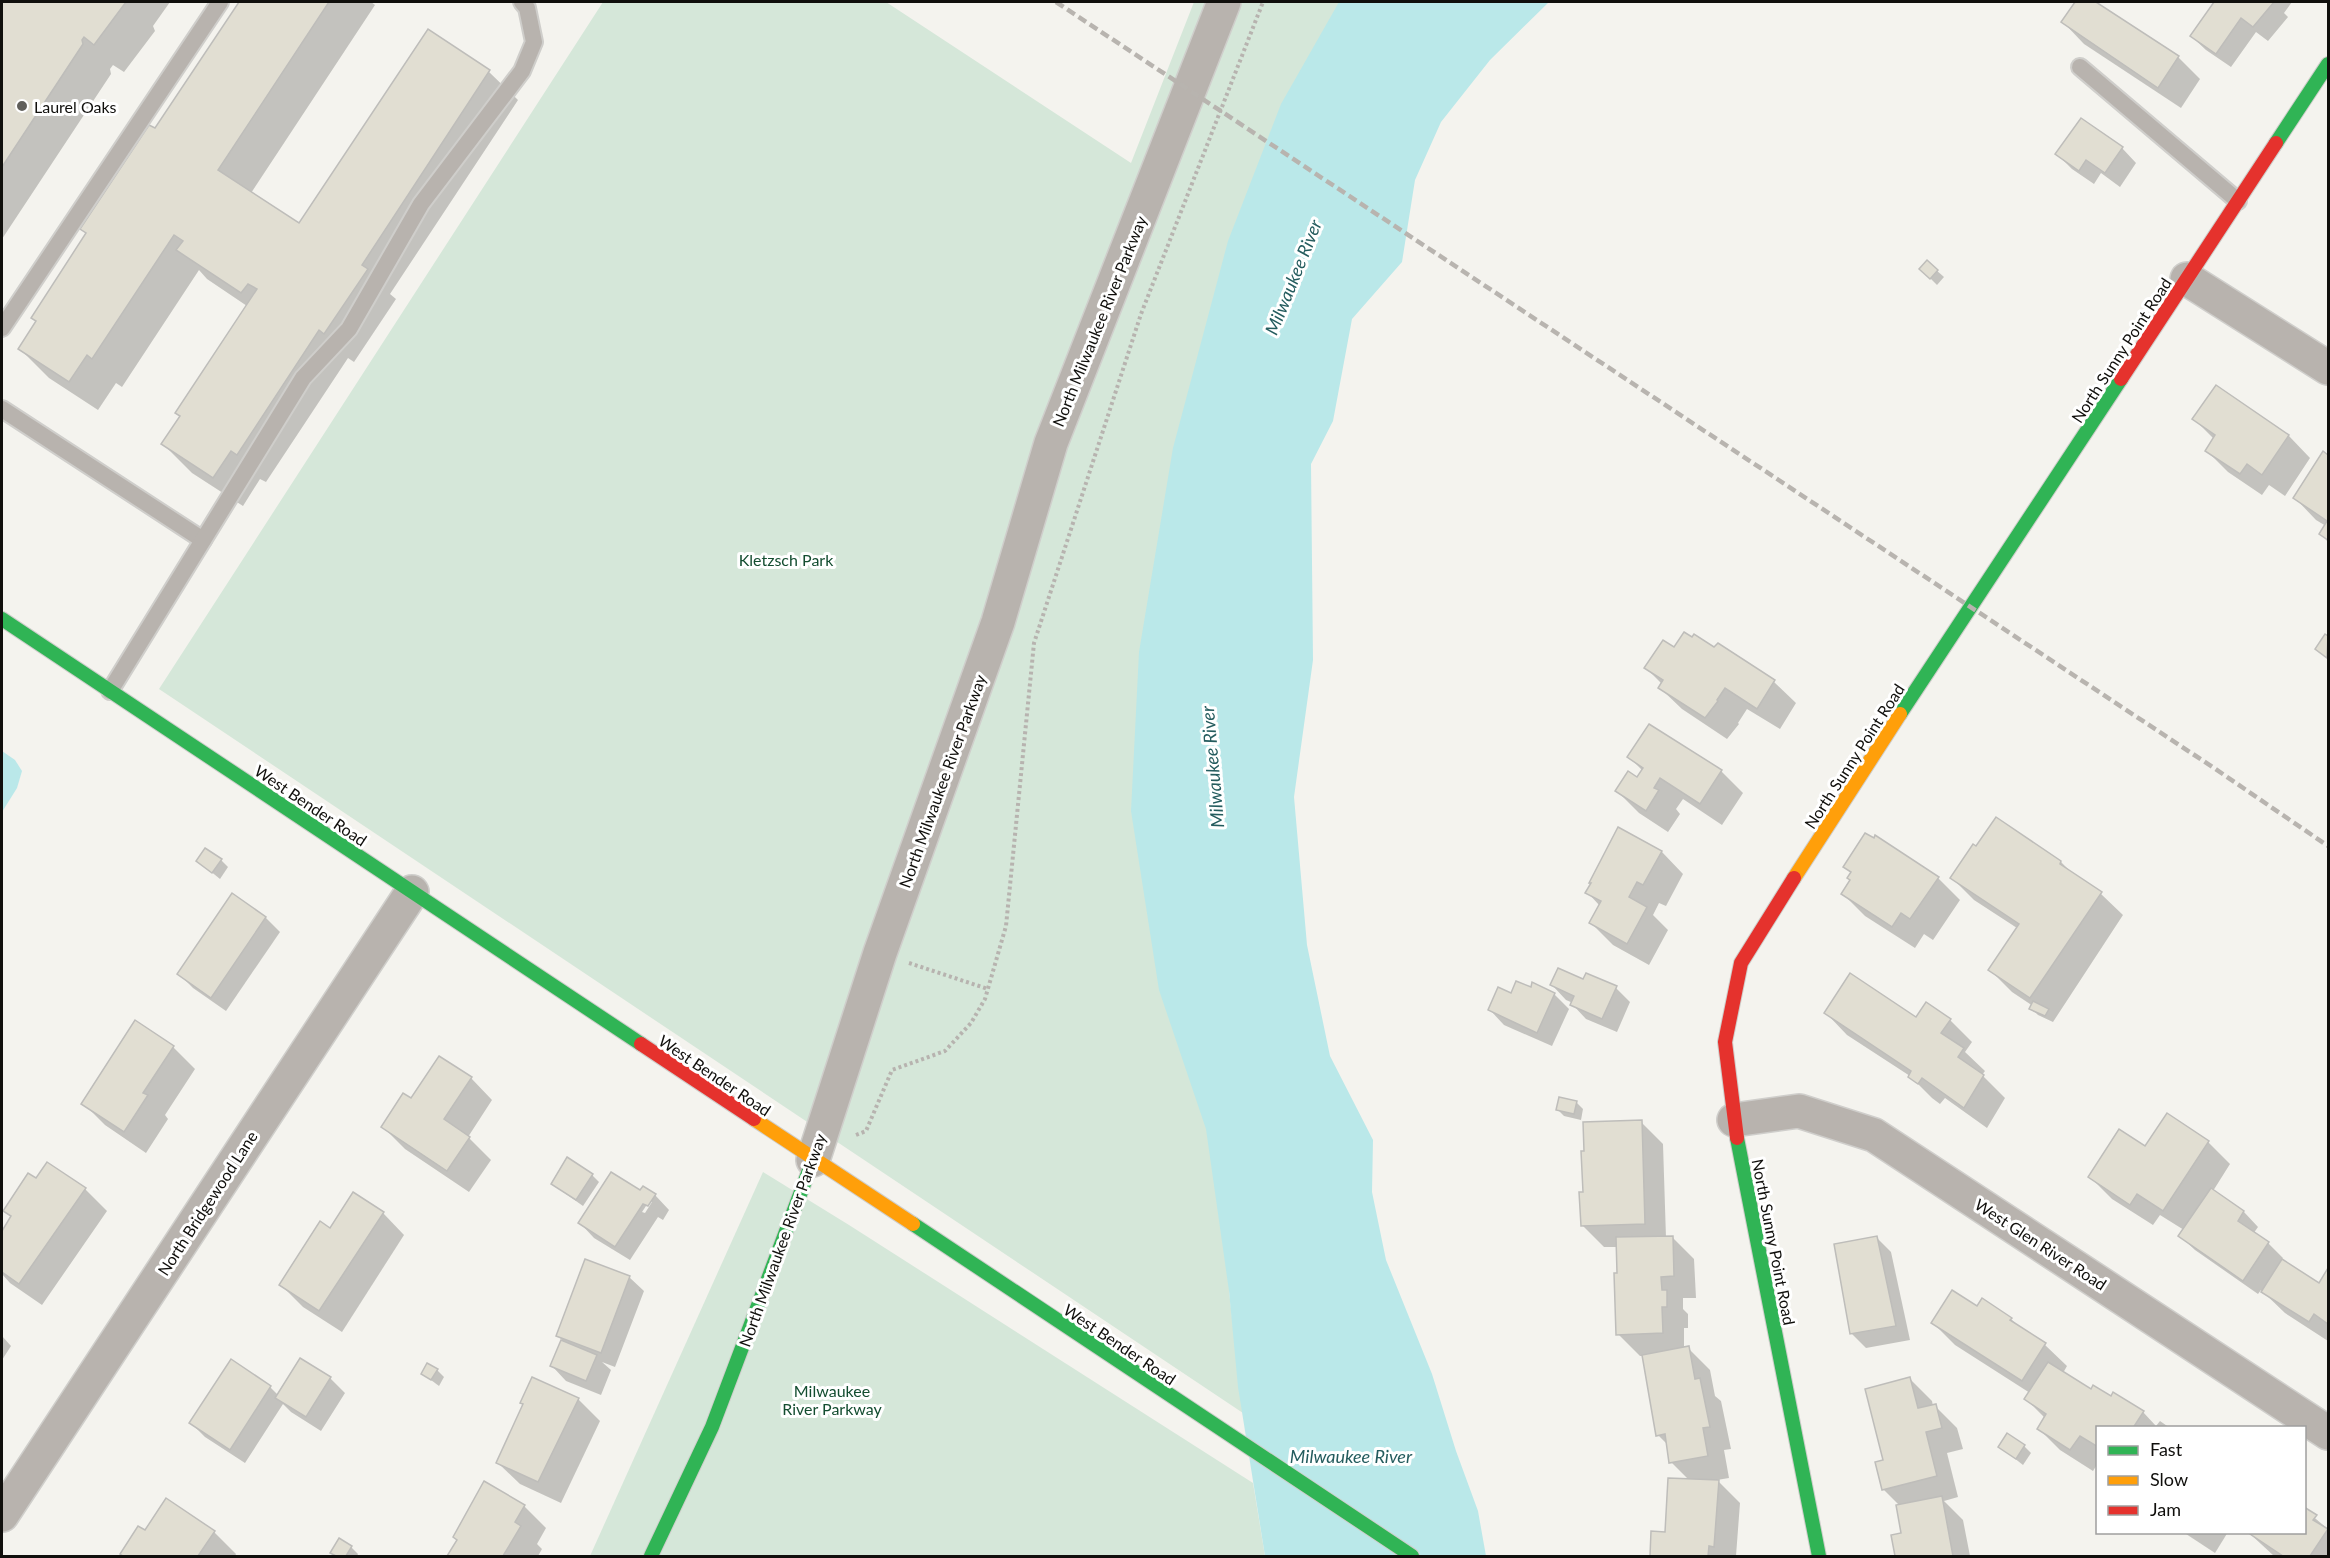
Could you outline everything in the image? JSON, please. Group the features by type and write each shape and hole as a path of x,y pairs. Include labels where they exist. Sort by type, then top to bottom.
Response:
{"street":[{"name":"North Milwaukee River Parkway","path":"651,1557 712,1427 813,1160 880,953 998,622 1051,443 1224,2"},
{"name":"North Sunny Point Road","path":"1819,1557 1734,1120 1725,1042 1741,963 1832,818 2328,64"},
{"path":"2187,279 2328,368"},
{"name":"West Bender Road","path":"2,619 1412,1557"},
{"name":"North Bridgewood Lane","path":"2,1515 412,892"},
{"name":"West Glen River Road","path":"1734,1120 1798,1111 1874,1135 2328,1433"}],"lane":[{"path":"2,328 220,2"},
{"path":"110,691 303,378 349,329 421,204 522,71 534,42 527,8 522,2"},
{"path":"2080,67 2238,201"},
{"path":"2,409 203,540"}],"path":[{"path":"852,1136 866,1131 892,1070 945,1051 971,1023 985,999 1006,926 1034,643 1141,314 1263,2"},
{"path":"880,953 988,990"}],"green space":[{"name":"Kletzsch Park","path":"603,2 886,2 1131,163 1194,2 1460,2 1289,300 1229,1291 1243,1413 159,689"},
{"name":"Milwaukee River Parkway","path":"763,1172 1253,1483 1265,1556 590,1556"}],"water":[{"name":"Milwaukee River","path":"1339,2 1549,2 1490,60 1441,122 1415,180 1402,262 1352,319 1333,421 1311,464 1313,660 1294,797 1307,945 1330,1056 1373,1140 1372,1192 1386,1260 1432,1374 1478,1511 1486,1556 1265,1556 1238,1387 1229,1291 1206,1129 1159,990 1131,811 1139,652 1173,448 1228,241 1281,104"},
{"path":"2,751 15,760 22,771 17,788 2,812"}],"building":[{"name":"Laurel Oaks","path":"2,2 126,2 94,45 84,37 83,44 2,167"},
{"path":"239,2 329,2 218,170 299,223 428,29 490,70 362,265 368,269 324,334 319,330 237,455 231,451 213,478 161,444 180,416 175,413 257,289 248,284 241,293 176,250 183,241 174,235 92,359 87,355 69,382 18,349 36,321 31,318 86,233 80,229 149,125 155,128"},
{"path":"2075,2 2096,2 2179,56 2158,88 2061,22"},
{"path":"2214,2 2274,2 2253,27 2241,18 2216,54 2190,36"},
{"path":"2081,118 2123,147 2105,173 2086,160 2079,171 2055,154"},
{"path":"1927,260 1938,270 1930,279 1919,269"},
{"path":"2216,385 2289,435 2262,475 2247,464 2240,474 2205,451 2215,435 2192,419"},
{"path":"2323,451 2328,455 2328,540 2319,534 2327,521 2293,498"},
{"path":"1684,632 1692,637 1694,634 1714,647 1718,643 1775,680 1757,709 1725,688 1705,718 1658,688 1663,680 1644,668 1663,640 1674,647"},
{"path":"2325,634 2328,636 2327,658 2315,649"},
{"path":"1649,724 1722,770 1700,804 1660,778 1654,788 1659,790 1646,811 1615,791 1628,771 1637,777 1643,768 1627,757"},
{"path":"1996,817 2102,892 2030,998 1988,970 2019,924 1950,878 1973,844 1976,846"},
{"path":"1618,827 1662,851 1643,885 1637,882 1629,897 1647,907 1627,944 1589,923 1601,901 1585,893"},
{"path":"1865,833 1874,838 1875,835 1939,877 1910,919 1901,913 1892,927 1841,894 1850,880 1847,878 1851,872 1843,867"},
{"path":"205,848 222,859 212,873 196,861"},
{"path":"232,893 266,917 211,998 177,974"},
{"path":"1558,968 1583,979 1586,973 1617,986 1602,1019 1570,1005 1574,996 1550,985"},
{"path":"1850,973 1916,1017 1926,1002 1951,1019 1941,1033 1964,1048 1958,1057 1984,1075 1964,1108 1922,1078 1918,1084 1908,1077 1911,1071 1824,1013"},
{"path":"1516,981 1531,987 1532,982 1555,993 1537,1033 1488,1010 1498,987 1511,993"},
{"path":"2033,1001 2049,1009 2045,1016 2029,1009"},
{"path":"135,1020 174,1046 143,1093 148,1095 124,1132 81,1104"},
{"path":"439,1056 472,1077 444,1119 470,1137 447,1171 381,1127 403,1093 411,1098"},
{"path":"1559,1097 1577,1101 1574,1114 1556,1110"},
{"path":"2167,1113 2209,1141 2163,1211 2137,1194 2130,1205 2088,1177 2119,1129 2145,1146"},
{"path":"1642,1120 1645,1224 1581,1226 1579,1192 1583,1192 1581,1151 1584,1151 1583,1122"},
{"path":"567,1157 593,1174 576,1200 551,1184"},
{"path":"47,1162 86,1188 19,1284 2,1272 2,1231 11,1216 3,1211 28,1173 36,1178"},
{"path":"611,1172 640,1190 643,1186 656,1194 648,1206 643,1204 615,1247 578,1223"},
{"path":"2211,1188 2244,1211 2238,1221 2269,1242 2243,1281 2178,1236"},
{"path":"353,1192 384,1212 319,1311 279,1285 320,1221 330,1228"},
{"path":"1673,1236 1674,1276 1661,1277 1662,1290 1667,1290 1667,1307 1662,1307 1663,1333 1616,1335 1614,1273 1617,1273 1616,1237"},
{"path":"1877,1236 1896,1326 1850,1334 1834,1244"},
{"path":"585,1259 630,1276 601,1353 556,1336"},
{"path":"2282,1259 2319,1283 2328,1268 2328,1324 2314,1314 2309,1322 2261,1292"},
{"path":"1952,1290 1977,1306 1982,1298 2012,1318 2010,1320 2046,1343 2022,1381 1931,1323"},
{"path":"561,1340 597,1355 586,1381 550,1366"},
{"path":"1689,1346 1695,1379 1700,1378 1710,1427 1703,1428 1708,1456 1669,1463 1665,1434 1656,1436 1642,1355"},
{"path":"300,1358 331,1377 306,1417 275,1398"},
{"path":"231,1359 271,1386 230,1450 189,1423"},
{"path":"2048,1362 2091,1389 2093,1385 2111,1396 2113,1392 2144,1411 2134,1426 2096,1426 2096,1446 2080,1436 2070,1450 2037,1429 2046,1414 2024,1399"},
{"path":"427,1363 438,1369 431,1380 421,1374"},
{"path":"532,1377 579,1398 538,1482 496,1463 523,1404 520,1403"},
{"path":"1910,1377 1918,1408 1936,1404 1942,1428 1926,1432 1937,1476 1882,1490 1875,1462 1883,1460 1865,1389"},
{"path":"2007,1433 2025,1445 2016,1459 1998,1447"},
{"path":"1668,1478 1719,1480 1714,1547 1709,1546 1708,1556 1650,1556 1651,1531 1665,1532"},
{"path":"484,1481 525,1505 515,1522 521,1526 503,1556 447,1556 457,1540 453,1537"},
{"path":"1942,1496 1953,1556 1895,1556 1891,1535 1901,1533 1896,1505"},
{"path":"166,1498 215,1531 198,1556 123,1556 120,1554 138,1526 145,1530"},
{"path":"2306,1508 2317,1515 2313,1520 2328,1529 2310,1556 2283,1556 2250,1534 2306,1534"},
{"path":"339,1538 352,1546 346,1556 336,1556 330,1553"}],"railway":[{"path":"1056,2 2214,768 2328,846"}],"traffic: fast":[{"path":"2276,143 2328,64"},
{"path":"1900,714 2121,379"},
{"path":"2,619 641,1044"},
{"path":"1737,1138 1819,1556"},
{"path":"651,1556 712,1427 813,1160"},
{"path":"913,1224 1412,1556"}],"traffic: slow":[{"path":"1794,878 1900,714"},
{"path":"754,1119 913,1224"}],"traffic: jam":[{"path":"2121,379 2276,143"},
{"path":"1737,1138 1725,1042 1741,963 1794,878"},
{"path":"641,1044 754,1119"}],"place":[{"name":"Laurel Oaks","path":"22,106"}]}
